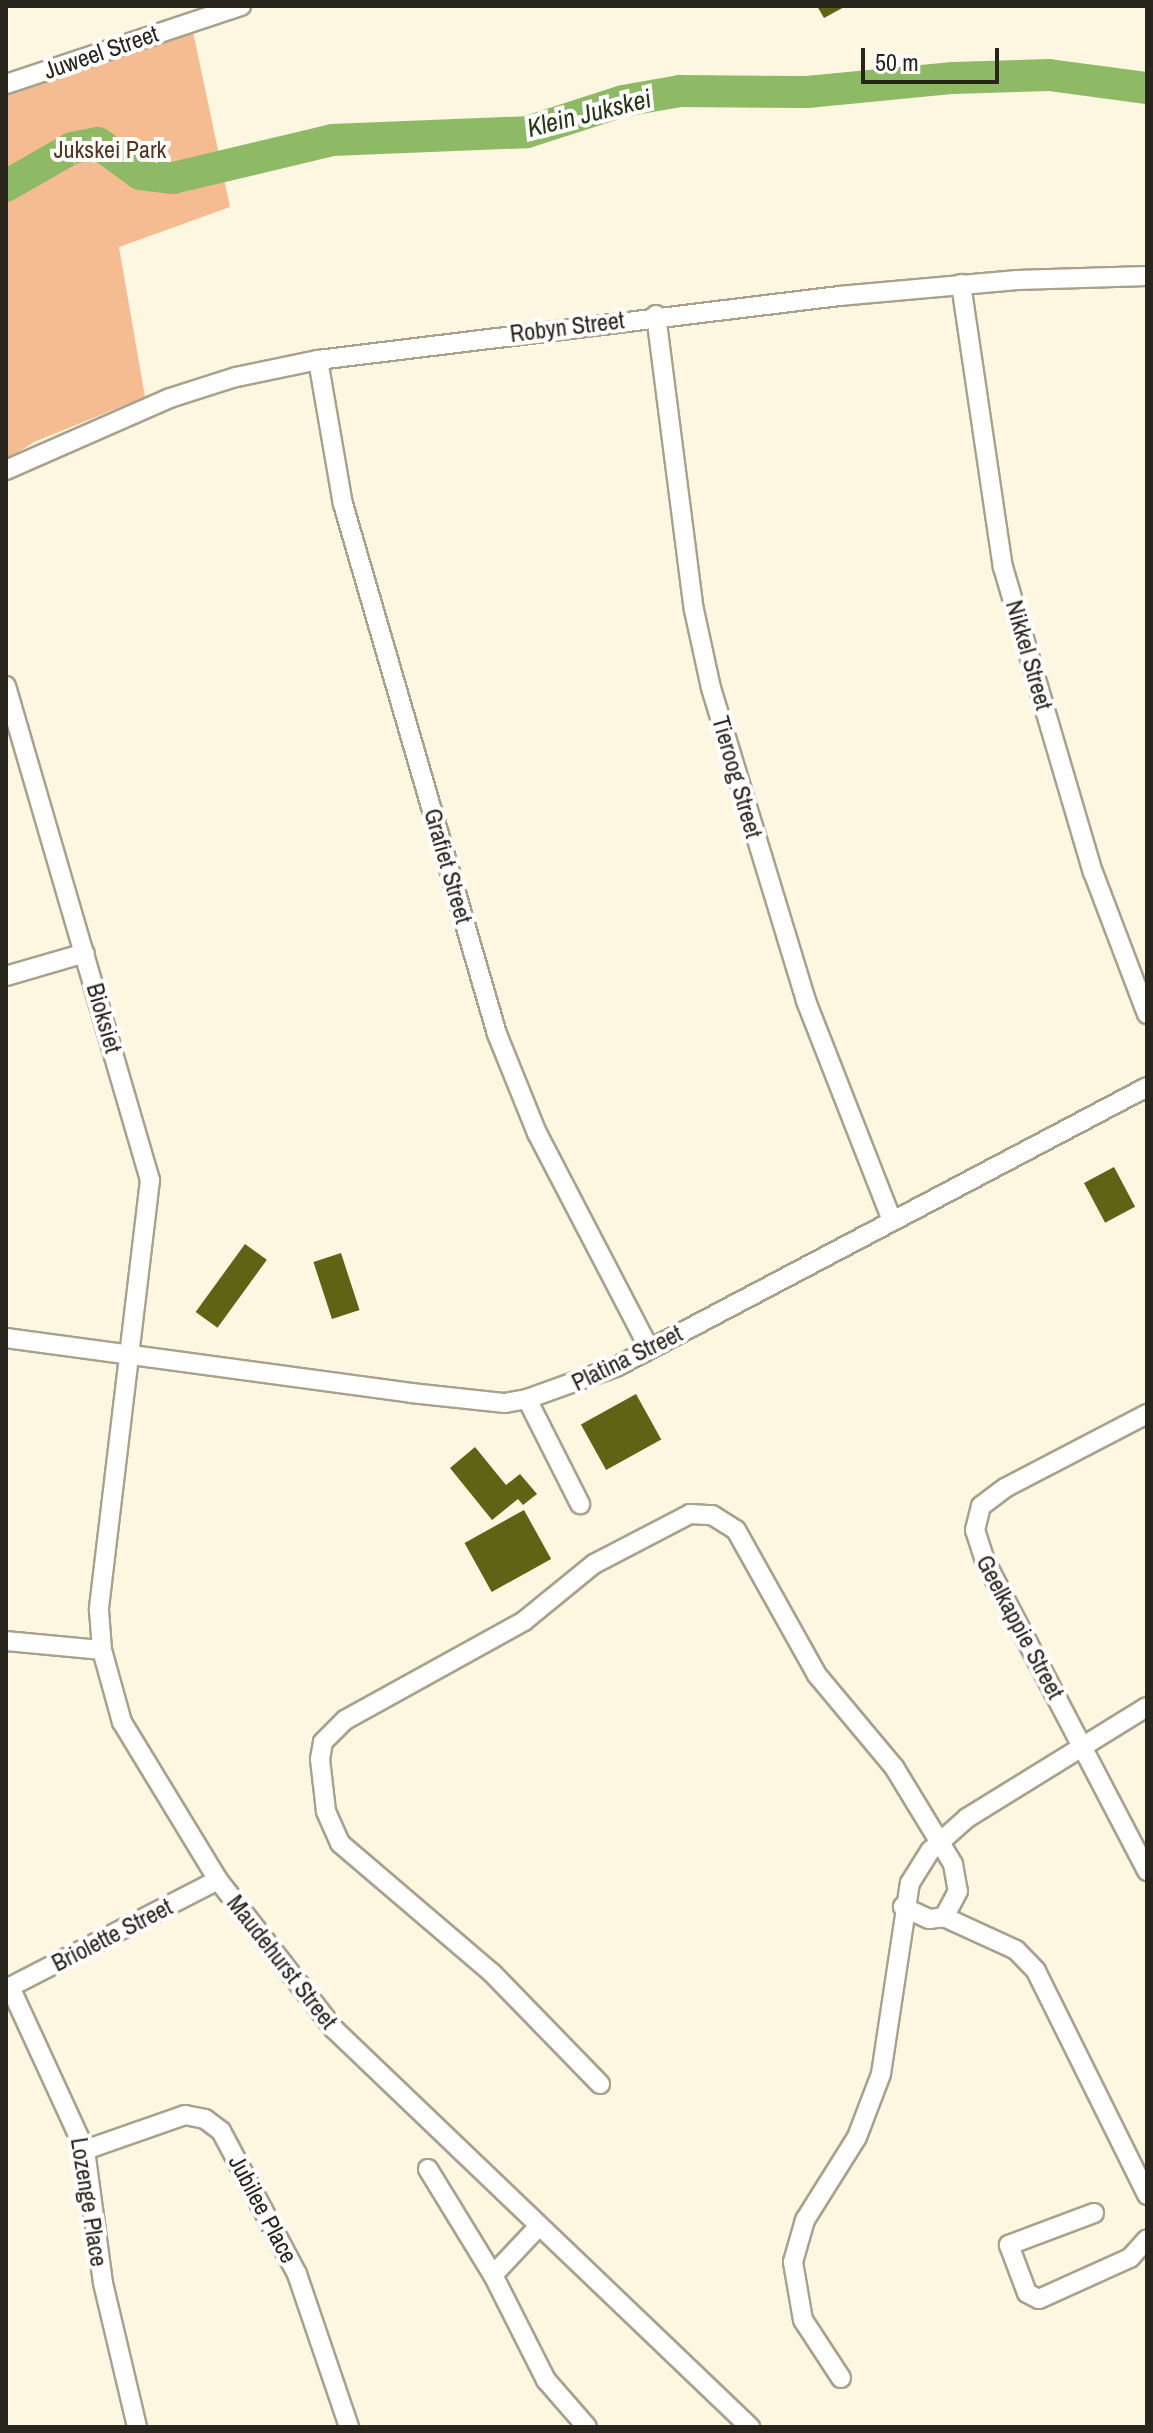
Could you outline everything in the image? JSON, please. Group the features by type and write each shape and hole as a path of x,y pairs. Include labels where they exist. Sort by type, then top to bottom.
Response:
{"street":[{"name":"Juweel Street","path":"6,84 241,6"},
{"name":"Robyn Street","path":"6,470 170,398 254,372 318,360 656,315 961,284 1147,276"},
{"name":"Nikkel Street","path":"961,284 1003,567 1093,872 1147,1014"},
{"name":"Tieroog Street","path":"656,315 694,610 711,688 809,1012 892,1220"},
{"name":"Grafiet Street","path":"318,360 345,512 497,1034 537,1133 649,1348"},
{"name":"Bioksiet","path":"6,686 150,1180 131,1355"},
{"path":"6,976 85,953"},
{"name":"Platina Street","path":"6,1338 411,1393 505,1403 527,1399 616,1367 1147,1087"},
{"name":"Maudehurst Street","path":"131,1355 101,1581 102,1650 132,1742 218,1880 334,2029 750,2427"},
{"path":"527,1399 580,1504"},
{"name":"Geelkappie Street","path":"1147,1414 1005,1488 978,1514 979,1549 1147,1871"},
{"path":"600,2084 492,1973 335,1837 320,1759 323,1742 345,1720 524,1621 578,1574 666,1522 690,1514 712,1515 736,1530 817,1675 894,1767 939,1842 959,1884 954,1905 944,1917"},
{"path":"6,1641 102,1650"},
{"path":"841,2378 803,2320 793,2262 805,2220 857,2137 881,2074 903,1907 921,1863 939,1842 967,1818 1147,1707"},
{"name":"Briolette Street","path":"8,1988 218,1880"},
{"path":"903,1907 929,1919 944,1917 1016,1950 1036,1971 1147,2195"},
{"name":"Lozenge Place","path":"8,1988 85,2150 103,2283 137,2427"},
{"name":"Jubilee Place","path":"85,2150 185,2115 205,2119 221,2131 297,2274 349,2427"},
{"path":"428,2169 493,2275 546,2380 587,2427"},
{"path":"1094,2213 1009,2245 1008,2252 1033,2297 1130,2258 1147,2239"},
{"path":"493,2275 538,2227"}],"green space":[{"name":"Jukskei Park","path":"191,22 230,207 119,247 145,397 34,442 6,460 6,86"}],"building":[{"path":"817,6 846,6 824,18"},
{"path":"1114,1167 1135,1207 1105,1223 1084,1183"},
{"path":"245,1244 267,1260 217,1328 196,1312"},
{"path":"341,1253 360,1310 332,1319 313,1262"},
{"path":"636,1394 661,1439 606,1470 581,1425"},
{"path":"475,1447 506,1485 520,1474 537,1494 523,1505 518,1499 492,1520 450,1468"},
{"path":"524,1510 551,1559 492,1592 465,1543"}],"waterway":[{"name":"Klein Jukskei","path":"6,186 72,148 98,143 140,174 173,178 332,140 527,132 623,101 680,91 807,92 953,78 1049,75 1147,88"}]}
